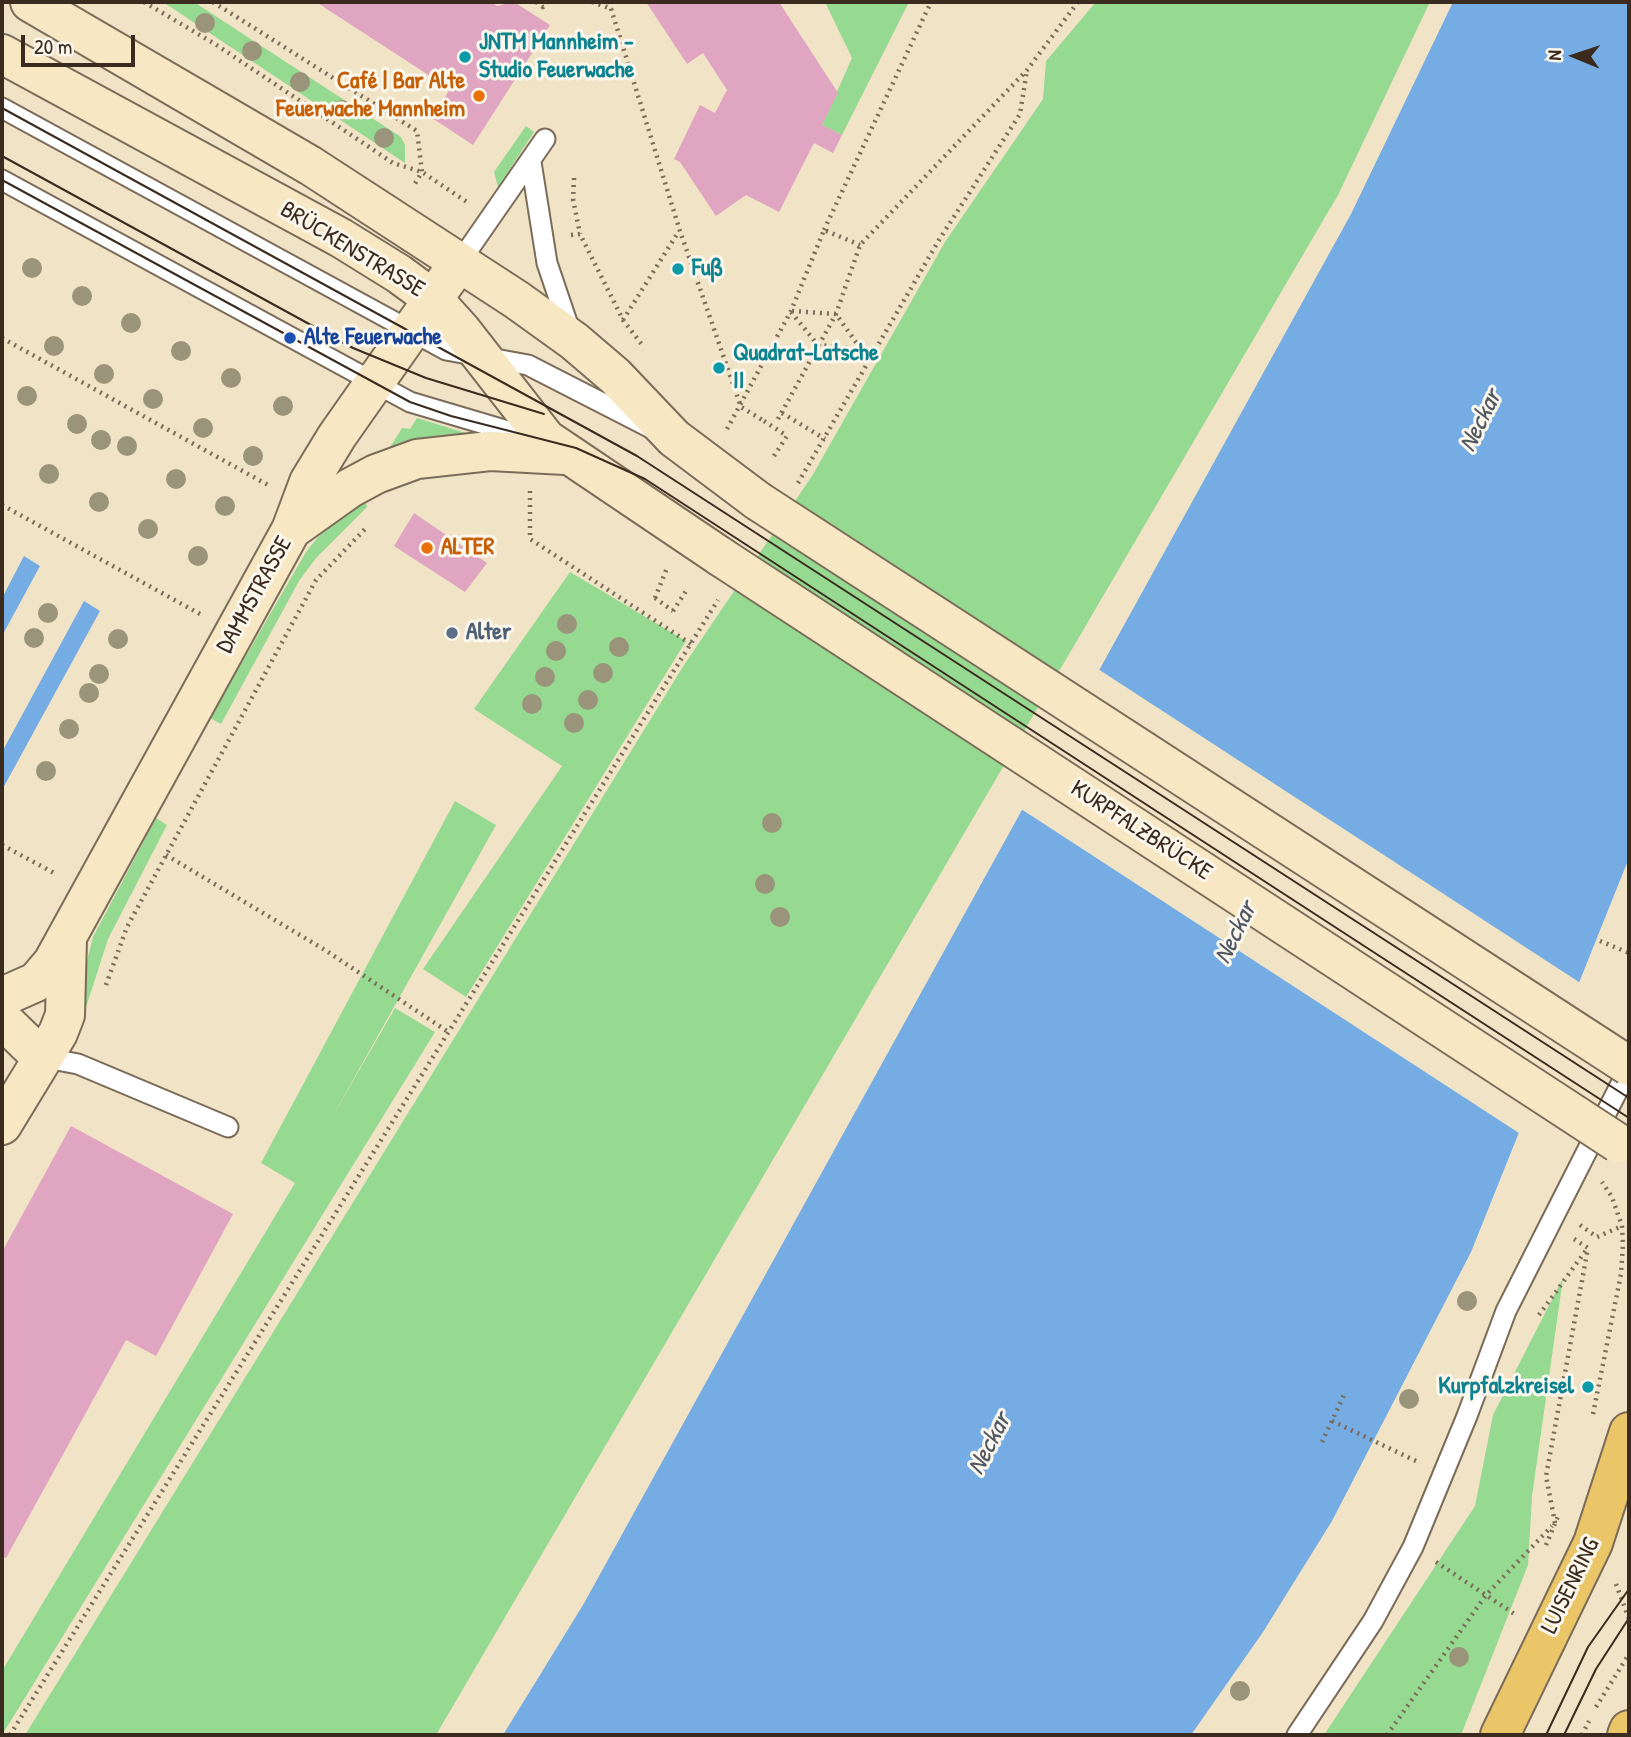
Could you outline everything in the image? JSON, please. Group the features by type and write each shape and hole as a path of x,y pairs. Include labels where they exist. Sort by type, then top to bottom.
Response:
{"main road":[{"name":"BRÜCKENSTRASSE","path":"30,2 311,166 459,262 574,341 615,376 674,438 774,497"},
{"name":"BRÜCKENSTRASSE","path":"2,54 341,238 433,299 546,439 565,455 721,557"},
{"name":"DAMMSTRASSE","path":"2,997 36,982 67,939 291,530 309,482 373,384 459,262"},
{"path":"291,530 350,488 376,474 417,459 490,451 565,455"},
{"path":"774,497 1629,1067"},
{"name":"KURPFALZBRÜCKE","path":"721,557 1624,1150"},
{"name":"DAMMSTRASSE","path":"2,1125 58,1033 65,1015 67,939"},
{"path":"2,1019 41,1057"},
{"name":"LUISENRING","path":"1500,1735 1594,1543 1629,1432"},
{"path":"1627,1735 1629,1730"}],"lane":[{"path":"2,108 446,350 528,365 606,407 674,438"},
{"path":"459,262 545,139"},
{"path":"531,162 542,239 574,341"},
{"path":"2,180 373,384 410,402 518,434 565,455"},
{"path":"41,1057 78,1065 228,1127"},
{"path":"1297,1735 1373,1621 1413,1547 1467,1416 1506,1311 1629,1067"}],"path":[{"path":"144,2 215,44 393,163 422,172 416,131 213,2"},
{"path":"536,2 543,7 547,2"},
{"path":"592,2 612,9"},
{"path":"610,2 680,231 741,407 787,436 774,456"},
{"path":"722,437 741,407 791,311 824,230 931,2"},
{"path":"778,419 836,314 860,245 1027,70 1078,2"},
{"path":"774,497 824,439 874,357 939,240 1020,114 1027,70"},
{"path":"574,178 573,199 580,234 623,320 646,350"},
{"path":"824,230 860,245"},
{"path":"623,320 680,231"},
{"path":"542,239 580,234"},
{"path":"791,311 836,314"},
{"path":"791,311 818,345 860,349 874,357"},
{"path":"836,314 860,349"},
{"path":"2,338 272,488"},
{"path":"782,413 824,439"},
{"path":"540,490 530,487 530,539 691,644"},
{"path":"2,505 212,621"},
{"path":"105,989 127,926 316,580 352,539 372,523"},
{"path":"680,571 668,564 655,598 673,611 686,591"},
{"path":"10,1735 720,597"},
{"path":"2,845 58,875"},
{"path":"166,855 325,950 450,1033"},
{"path":"1600,941 1629,953"},
{"path":"1592,1417 1621,1274 1622,1226 1612,1197 1597,1175"},
{"path":"1597,1237 1622,1226"},
{"path":"1555,1523 1546,1476 1588,1248"},
{"path":"1322,1442 1344,1395"},
{"path":"1332,1421 1394,1450"},
{"path":"1387,1735 1486,1595 1555,1523 1560,1512"},
{"path":"1413,1547 1517,1615"},
{"path":"1606,1686 1629,1654"}],"green space":[{"path":"163,2 194,2 401,137 405,145 405,163"},
{"path":"825,2 909,2 842,135 822,125 852,58"},
{"path":"1096,2 1430,2 1338,195 436,1735 25,1735 684,665 812,476 945,242 1043,99 1046,61"},
{"path":"526,126 534,132 498,187 494,172"},
{"path":"417,418 470,436 389,449 402,428 410,429"},
{"path":"364,498 367,507 316,558 299,581 221,724 210,718 306,552 318,537"},
{"path":"570,572 686,641 466,997 423,969 562,766 474,709"},
{"path":"455,801 496,825 330,1121 395,1008 435,1032 2,1735 2,1671 295,1183 261,1163"},
{"path":"156,818 167,825 108,939 80,1026 87,961 93,937"},
{"path":"1563,1278 1532,1496 1528,1565 1461,1735 1324,1735 1475,1506 1493,1415"}],"water":[{"name":"Neckar","path":"1453,2 1629,2 1629,858 1471,1252 1332,1521 1263,1632 1191,1735 503,1735 583,1605 1351,214"},
{"path":"24,556 40,566 2,636 2,598"},
{"path":"84,601 100,611 2,790 2,752"}],"pier":[{"path":"1095,667 1582,984 1522,1135 1018,807"}],"building":[{"name":"JNTM Mannheim - Studio Feuerwache","path":"316,2 491,2 497,6 514,2 550,25 473,145 432,118 450,89"},
{"path":"646,2 779,2 838,93 822,125 842,135 833,153 814,143 779,212 746,195 716,216 680,162 674,159 700,105 715,113 727,90 703,53 687,64"},
{"path":"414,513 487,563 465,592 394,546"},
{"path":"71,1126 233,1214 156,1356 126,1340 6,1558 2,1556 2,1252"}],"tram line":[{"path":"2,108 637,456 1629,1098"},
{"path":"2,156 353,348 426,378 544,414"},
{"path":"2,180 410,402 451,416 576,448 645,479 1629,1118"},
{"path":"1546,1735 1588,1647 1629,1589"},
{"path":"1564,1735 1596,1669 1629,1618"}],"place":[{"name":"JNTM Mannheim - Studio Feuerwache","path":"465,57"},
{"name":"Café | Bar Alte Feuerwache Mannheim","path":"479,96"},
{"name":"Fuß","path":"678,269"},
{"name":"Alte Feuerwache","path":"290,338"},
{"name":"Quadrat-Latsche II","path":"719,368"},
{"name":"ALTER","path":"427,548"},
{"name":"Alter","path":"452,633"},
{"name":"Kurpfalzkreisel","path":"1588,1387"}]}
